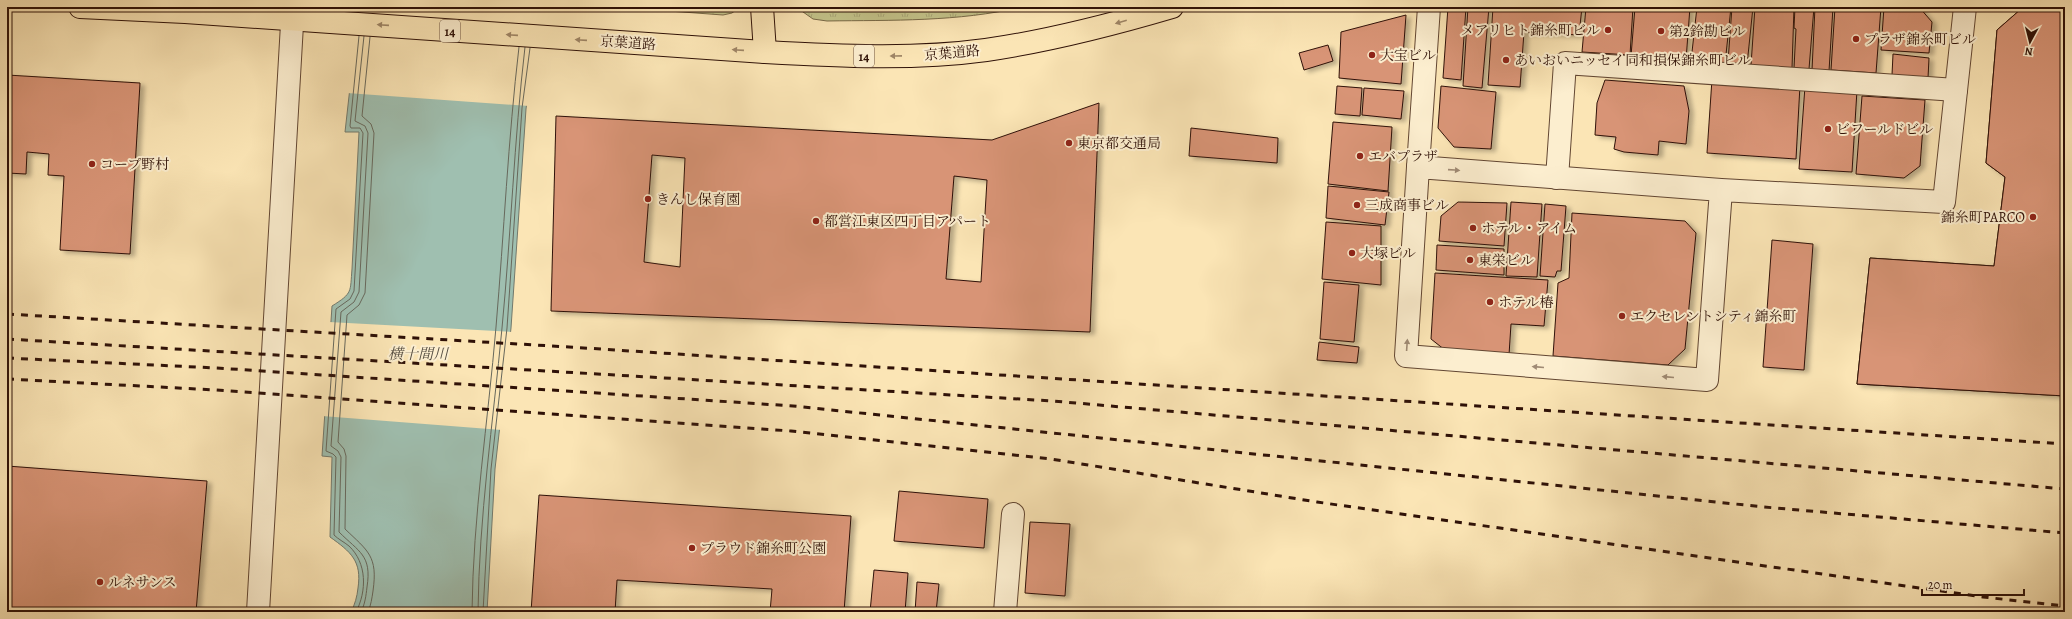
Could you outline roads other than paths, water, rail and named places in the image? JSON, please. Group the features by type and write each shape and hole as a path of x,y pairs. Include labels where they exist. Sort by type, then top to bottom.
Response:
{"highway":[{"name":"京葉道路","path":"80,7 293,14 349,23 765,52 855,56 925,55 985,50 1102,27 1172,7"},
{"path":"762,7 765,52"}],"street":[{"path":"1429,7 1406,356 1707,380 1721,190"},
{"path":"1418,167 1721,190 1944,202 1965,7"},
{"path":"258,612 293,14"},
{"path":"1557,178 1565,63 1956,90"},
{"path":"1005,612 1013,514"}],"water":[{"name":"横十間川","path":"359,7 539,7 526,109 511,328 495,469 487,612 351,612 356,600 359,579 358,571 353,558 349,553 330,537 332,457 322,456 332,306 347,295 351,283 359,132 345,132"}],"railway":[{"path":"7,314 569,347 2065,444"},
{"path":"7,339 1053,401 2065,489"},
{"path":"7,358 217,368 793,406 1764,507 2065,533"},
{"path":"7,379 216,390 791,431 1051,459 1317,502 1983,597 2065,606"}],"place":[{"name":"メアリヒト錦糸町ビル","path":"1608,30"},
{"name":"第2鈴勘ビル","path":"1661,31"},
{"name":"プラザ錦糸町ビル","path":"1856,39"},
{"name":"大宝ビル","path":"1372,55"},
{"name":"あいおいニッセイ同和損保錦糸町ビル","path":"1506,60"},
{"name":"ビフールドビル","path":"1828,129"},
{"name":"東京都交通局","path":"1069,143"},
{"name":"エバプラザ","path":"1360,156"},
{"name":"コープ野村","path":"92,164"},
{"name":"きんし保育園","path":"648,199"},
{"name":"三成商事ビル","path":"1357,205"},
{"name":"錦糸町PARCO","path":"2033,217"},
{"name":"都営江東区四丁目アパート","path":"816,221"},
{"name":"ホテル・アイム","path":"1473,228"},
{"name":"大塚ビル","path":"1352,253"},
{"name":"東栄ビル","path":"1470,260"},
{"name":"ホテル椿","path":"1490,302"},
{"name":"エクセレントシティ錦糸町","path":"1622,316"},
{"name":"プラウド錦糸町公園","path":"692,548"},
{"name":"ルネサンス","path":"100,582"}]}
